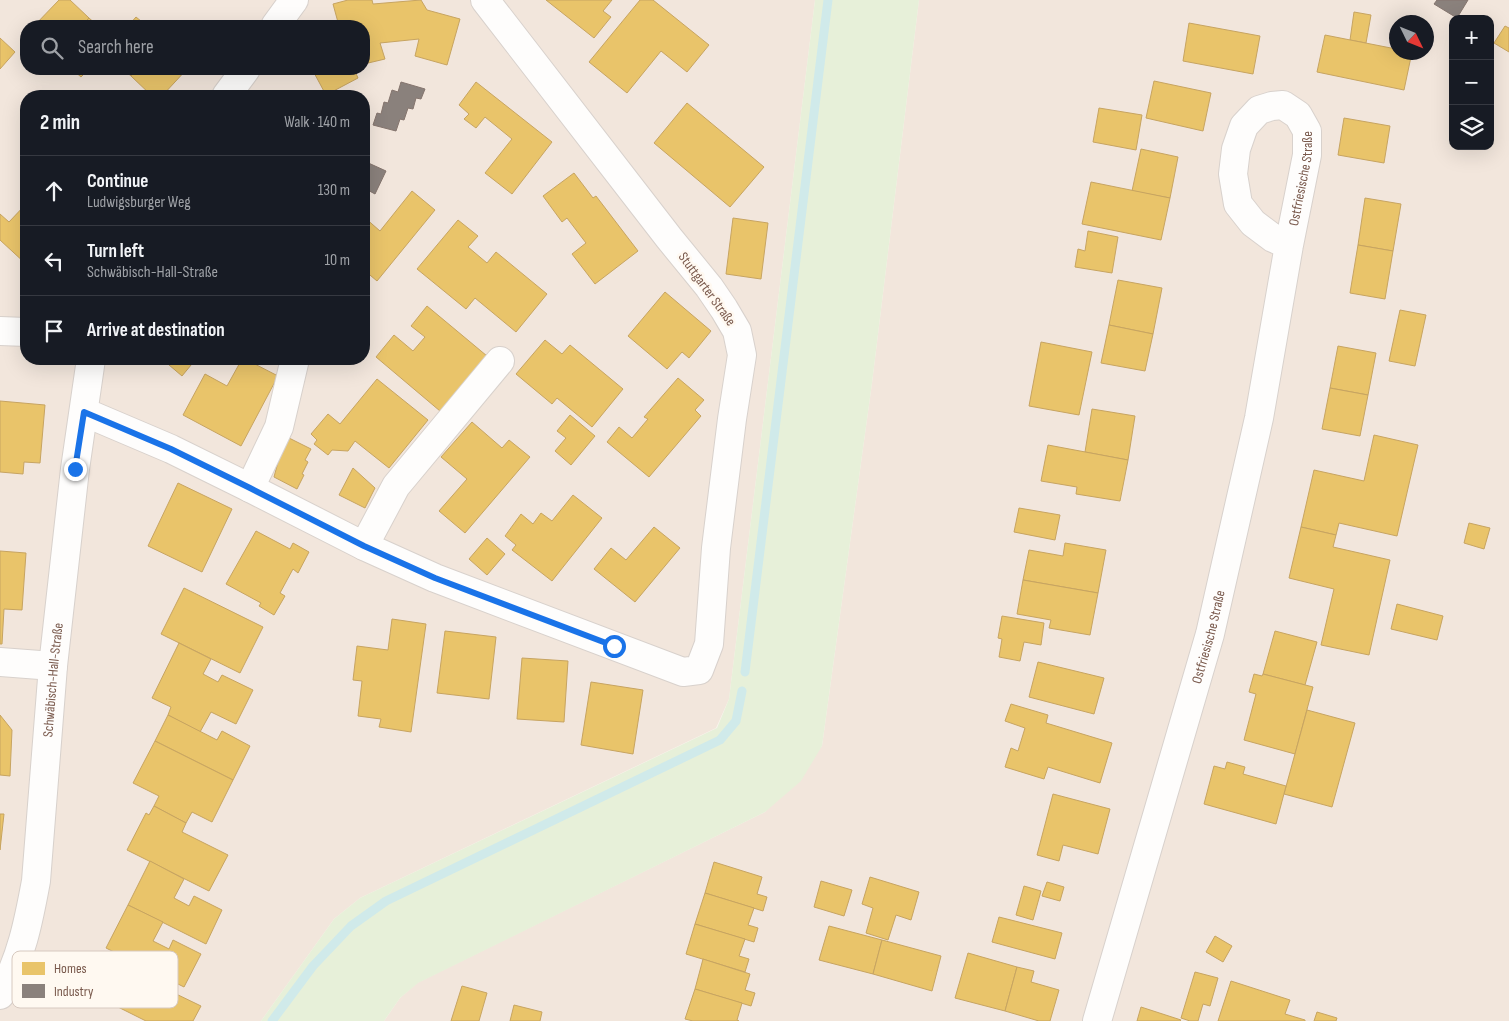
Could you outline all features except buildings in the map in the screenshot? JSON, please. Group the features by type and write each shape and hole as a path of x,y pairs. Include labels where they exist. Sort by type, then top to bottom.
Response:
{"street":[{"path":"279,20 294,0"},
{"name":"Stuttgarter Straße","path":"364,546 435,578 683,672 699,670 709,644 716,548 742,355 737,331 709,287 485,0"},
{"path":"230,90 242,75"},
{"name":"Ostfriesische Straße","path":"1097,1021 1210,634 1259,418 1288,245"},
{"path":"0,331 20,332"},
{"path":"84,412 163,446 364,546 396,486 500,361"},
{"name":"Schwäbisch-Hall-Straße","path":"19,951 34,889 54,666 75,469 90,365"},
{"path":"250,488 279,427 294,365"},
{"path":"0,662 54,666"},
{"name":"Schwäbisch-Hall-Straße","path":"0,995 12,971"}],"shaded area":[{"path":"0,0 815,0 729,699 716,728 360,898 334,919 261,1021 0,1021"},
{"path":"919,0 1509,0 1509,1021 384,1021 400,998 417,983 765,812 822,746 872,383"}],"green space":[{"path":"815,0 919,0 872,383 822,746 801,781 765,812 418,983 400,998 384,1021 261,1021 334,919 360,898 717,728 729,699"}],"waterway":[{"path":"745,672 828,0"},
{"path":"272,1021 313,966 351,926 386,901 720,740 736,721 742,691"}],"route":[{"path":"75,469 84,412 171,449 364,546 435,578 614,646"}]}
